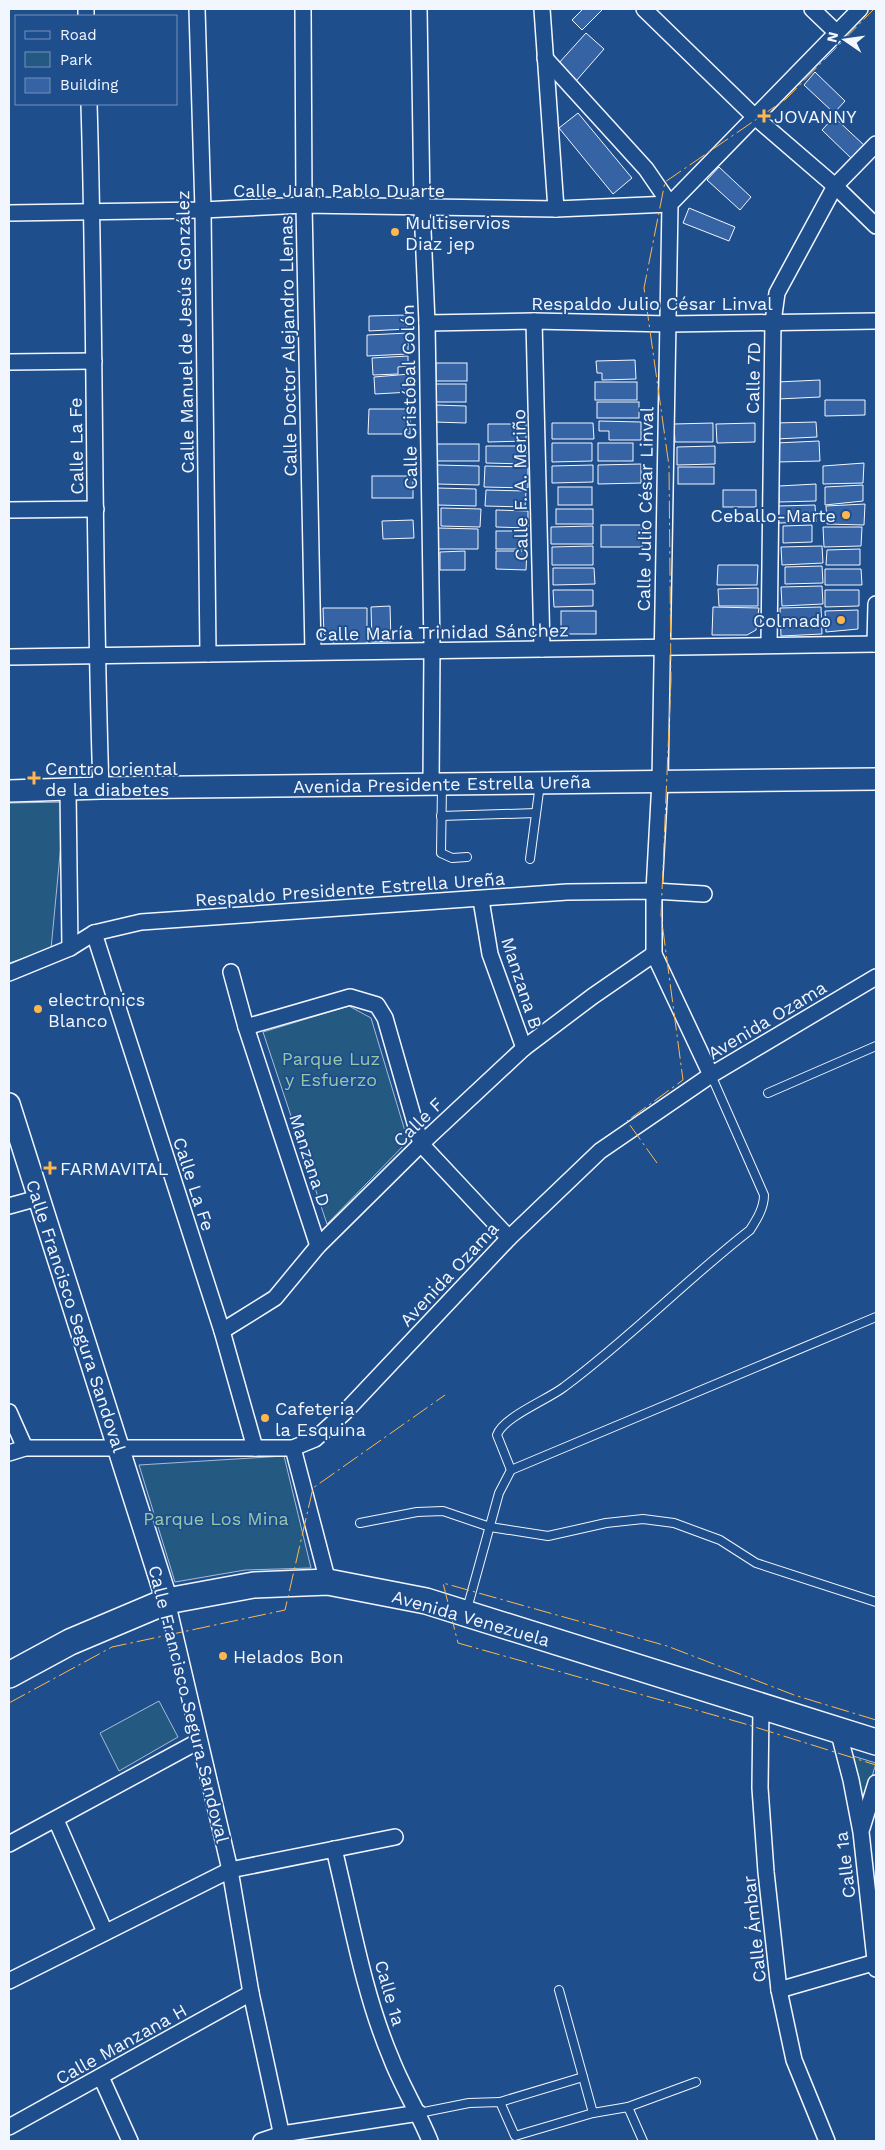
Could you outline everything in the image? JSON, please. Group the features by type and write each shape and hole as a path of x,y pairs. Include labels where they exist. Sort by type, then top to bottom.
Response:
{"main road":[{"name":"Avenida Presidente Estrella Ureña","path":"9,791 101,788 876,779"},
{"name":"Calle Francisco Segura Sandoval","path":"9,1104 168,1601"},
{"name":"Avenida Venezuela","path":"9,1675 70,1642 168,1601 254,1585 328,1582 426,1601 876,1742"}],"street":[{"name":"Calle Manuel de Jesús González","path":"197,9 203,210 208,654"},
{"name":"Calle Doctor Alejandro Llenas","path":"302,9 313,652"},
{"name":"Calle Cristóbal Colón","path":"419,9 436,785"},
{"path":"542,9 556,209"},
{"path":"644,9 755,117 835,186 876,226"},
{"path":"812,9 836,32"},
{"path":"544,58 646,169 670,204 860,9"},
{"name":"Calle La Fe","path":"89,105 96,509 96,656 101,788"},
{"name":"Calle 7D","path":"769,645 773,322 777,292 835,186 876,144"},
{"name":"Calle Juan Pablo Duarte","path":"9,213 203,210 304,205 556,209 670,204"},
{"name":"Calle Julio César Linval","path":"670,204 669,324 660,647 660,781 654,891 654,954 711,1075"},
{"name":"Respaldo Julio César Linval","path":"427,323 534,321 669,324 876,321"},
{"name":"Calle F. A. Meriño","path":"534,321 542,649"},
{"path":"9,362 94,360"},
{"path":"9,510 96,509"},
{"path":"876,604 876,644"},
{"name":"Calle María Trinidad Sánchez","path":"9,657 876,644"},
{"path":"68,790 70,948"},
{"name":"Respaldo Presidente Estrella Ureña","path":"9,973 70,948 94,933 141,922 481,900 567,892 654,891 704,894"},
{"name":"Manzana B","path":"481,900 490,954 524,1048"},
{"name":"Calle La Fe","path":"94,933 222,1331 255,1448"},
{"name":"Calle F","path":"222,1331 275,1298 318,1246 421,1144 524,1048 654,954"},
{"name":"Manzana D","path":"231,972 246,1027 318,1246"},
{"name":"Avenida Ozama","path":"9,1453 26,1448 293,1448 315,1439 344,1413 509,1238 600,1151 711,1075 876,977"},
{"path":"246,1027 350,997 377,1005 385,1018 421,1144 509,1238"},
{"path":"9,1206 38,1198"},
{"path":"9,1412 26,1448"},
{"path":"293,1448 328,1582"},
{"name":"Calle Francisco Segura Sandoval","path":"168,1601 230,1870 250,1993 282,2138"},
{"name":"Calle Ámbar","path":"761,1706 760,1788 766,1872 779,1990 794,2060 827,2141"},
{"name":"Calle 1a","path":"838,1730 851,1780 861,1832 876,1965"},
{"path":"9,1844 199,1741"},
{"path":"861,1832 876,1783"},
{"path":"56,1820 104,1932"},
{"path":"9,1981 230,1870 394,1837"},
{"name":"Calle 1a","path":"334,1849 372,2006 391,2059 419,2113 430,2141"},
{"path":"779,1990 876,1965"},
{"name":"Calle Manzana H","path":"9,2127 250,1993"},
{"path":"101,2077 130,2141"},
{"path":"261,2141 419,2113"}],"lane":[{"path":"530,859 540,783"},
{"path":"436,785 441,816 441,853 452,858 467,857"},
{"path":"441,816 536,812"},
{"path":"768,1093 876,1046"},
{"path":"511,1470 498,1435 500,1429 517,1416 564,1388 636,1330 750,1230 758,1217 764,1203 764,1195 711,1075"},
{"path":"465,1614 499,1492 511,1470 876,1317"},
{"path":"360,1523 417,1512 443,1511 490,1527 548,1536 606,1523 643,1519 674,1523 720,1540 756,1563 876,1602"},
{"path":"559,1990 593,2113"},
{"path":"419,2113 469,2103 500,2102 583,2077"},
{"path":"500,2102 516,2139 593,2113 628,2107 696,2082"},
{"path":"628,2107 643,2141"}],"green space":[{"path":"65,802 51,949 9,963 9,803"},
{"name":"Parque Luz y Esfuerzo","path":"349,1006 371,1018 408,1141 327,1224 263,1032"},
{"name":"Parque Los Mina","path":"284,1456 311,1568 245,1570 175,1582 139,1465"},
{"path":"159,1701 178,1737 119,1771 100,1733"},
{"path":"853,1756 876,1763 863,1808"}],"building":[{"path":"583,9 603,9 582,30 572,20"},
{"path":"586,33 604,49 576,81 558,64"},
{"path":"815,72 845,101 834,113 804,85"},
{"path":"578,113 632,178 613,194 559,128"},
{"path":"834,117 866,147 853,160 822,130"},
{"path":"719,167 751,197 740,210 707,180"},
{"path":"689,208 735,227 729,241 683,223"},
{"path":"406,315 407,329 369,331 369,316"},
{"path":"408,333 408,354 367,356 367,335"},
{"path":"408,356 408,366 398,367 398,374 373,375 372,358"},
{"path":"635,360 636,379 602,380 602,373 597,373 596,361"},
{"path":"436,363 467,363 467,381 436,381"},
{"path":"410,374 411,392 375,394 374,377"},
{"path":"820,380 820,397 778,399 777,382"},
{"path":"595,382 637,382 637,400 595,400"},
{"path":"436,384 466,384 466,402 436,402"},
{"path":"825,400 865,400 865,415 825,416"},
{"path":"597,402 639,402 639,418 597,418"},
{"path":"436,405 466,406 466,423 435,422"},
{"path":"369,409 410,409 410,434 368,434"},
{"path":"599,421 641,422 641,440 609,440 609,431 599,431"},
{"path":"816,422 817,437 776,439 775,423"},
{"path":"552,423 593,423 594,439 552,439"},
{"path":"713,423 713,442 675,442 674,424"},
{"path":"755,423 755,442 717,443 716,424"},
{"path":"488,424 526,424 526,441 488,442"},
{"path":"819,441 820,461 777,462 776,443"},
{"path":"552,443 592,443 592,461 552,462"},
{"path":"598,443 633,443 633,461 598,461"},
{"path":"436,444 479,444 479,461 436,461"},
{"path":"486,446 526,446 526,464 486,463"},
{"path":"715,446 715,464 677,465 677,447"},
{"path":"864,463 863,483 823,484 823,466"},
{"path":"641,464 641,483 598,484 598,465"},
{"path":"437,465 479,466 479,485 436,484"},
{"path":"593,465 593,482 552,483 552,466"},
{"path":"485,466 528,467 528,488 484,487"},
{"path":"678,467 714,467 714,484 678,484"},
{"path":"372,476 413,476 413,498 372,498"},
{"path":"816,484 816,501 779,502 779,486"},
{"path":"863,485 863,501 825,505 825,487"},
{"path":"558,487 592,487 592,505 558,505"},
{"path":"437,488 476,489 476,506 437,505"},
{"path":"486,490 526,491 525,507 485,506"},
{"path":"723,490 756,490 756,507 723,507"},
{"name":"Ceballo-Marte","path":"865,504 864,525 827,524 826,506"},
{"path":"815,505 816,522 778,523 778,506"},
{"path":"441,508 481,509 480,527 441,526"},
{"path":"556,509 593,509 593,524 556,524"},
{"path":"496,510 528,511 528,528 496,527"},
{"path":"413,520 414,538 383,539 382,521"},
{"path":"601,525 642,525 642,547 601,547"},
{"path":"812,525 812,542 783,543 783,526"},
{"path":"593,526 593,544 551,544 551,527"},
{"path":"823,527 862,527 861,546 824,547"},
{"path":"438,528 478,529 478,549 438,549"},
{"path":"496,531 527,531 527,549 496,549"},
{"path":"593,546 593,565 552,565 552,547"},
{"path":"822,546 823,563 782,565 781,547"},
{"path":"860,549 860,565 826,565 827,550"},
{"path":"465,551 465,570 440,570 440,552"},
{"path":"496,551 527,551 526,570 496,569"},
{"path":"718,565 758,565 757,585 717,585"},
{"path":"822,566 823,583 785,584 785,567"},
{"path":"553,568 594,568 595,584 553,585"},
{"path":"825,569 861,569 862,585 825,585"},
{"path":"822,586 823,604 782,606 781,587"},
{"path":"758,588 758,606 719,606 718,589"},
{"path":"553,590 593,590 593,606 554,607"},
{"path":"825,590 859,590 859,606 825,607"},
{"path":"390,606 391,641 372,642 371,607"},
{"path":"713,607 759,608 756,630 747,635 712,635"},
{"path":"821,607 822,634 781,636 780,608"},
{"path":"323,608 367,608 367,644 335,644 324,634"},
{"name":"Colmado","path":"858,610 858,629 826,632 825,611"},
{"path":"561,611 596,611 596,634 561,634"}],"power":[{"path":"657,1163 627,1121 683,1080 661,915 671,680 669,466 644,288 665,182 786,99 874,9"},
{"path":"9,1703 112,1647 285,1610 313,1488 445,1395"},
{"path":"876,1720 794,1695 667,1646 443,1583 458,1643 742,1723 876,1765"}],"place":[{"name":"JOVANNY","path":"764,116"},
{"name":"Multiservios Diaz jep","path":"395,232"},
{"name":"Ceballo-Marte","path":"846,515"},
{"name":"Colmado","path":"841,620"},
{"name":"Centro oriental de la diabetes","path":"34,778"},
{"name":"electronics Blanco","path":"38,1009"},
{"name":"FARMAVITAL","path":"50,1168"},
{"name":"Cafeteria la Esquina","path":"265,1418"},
{"name":"Helados Bon","path":"223,1656"}]}
